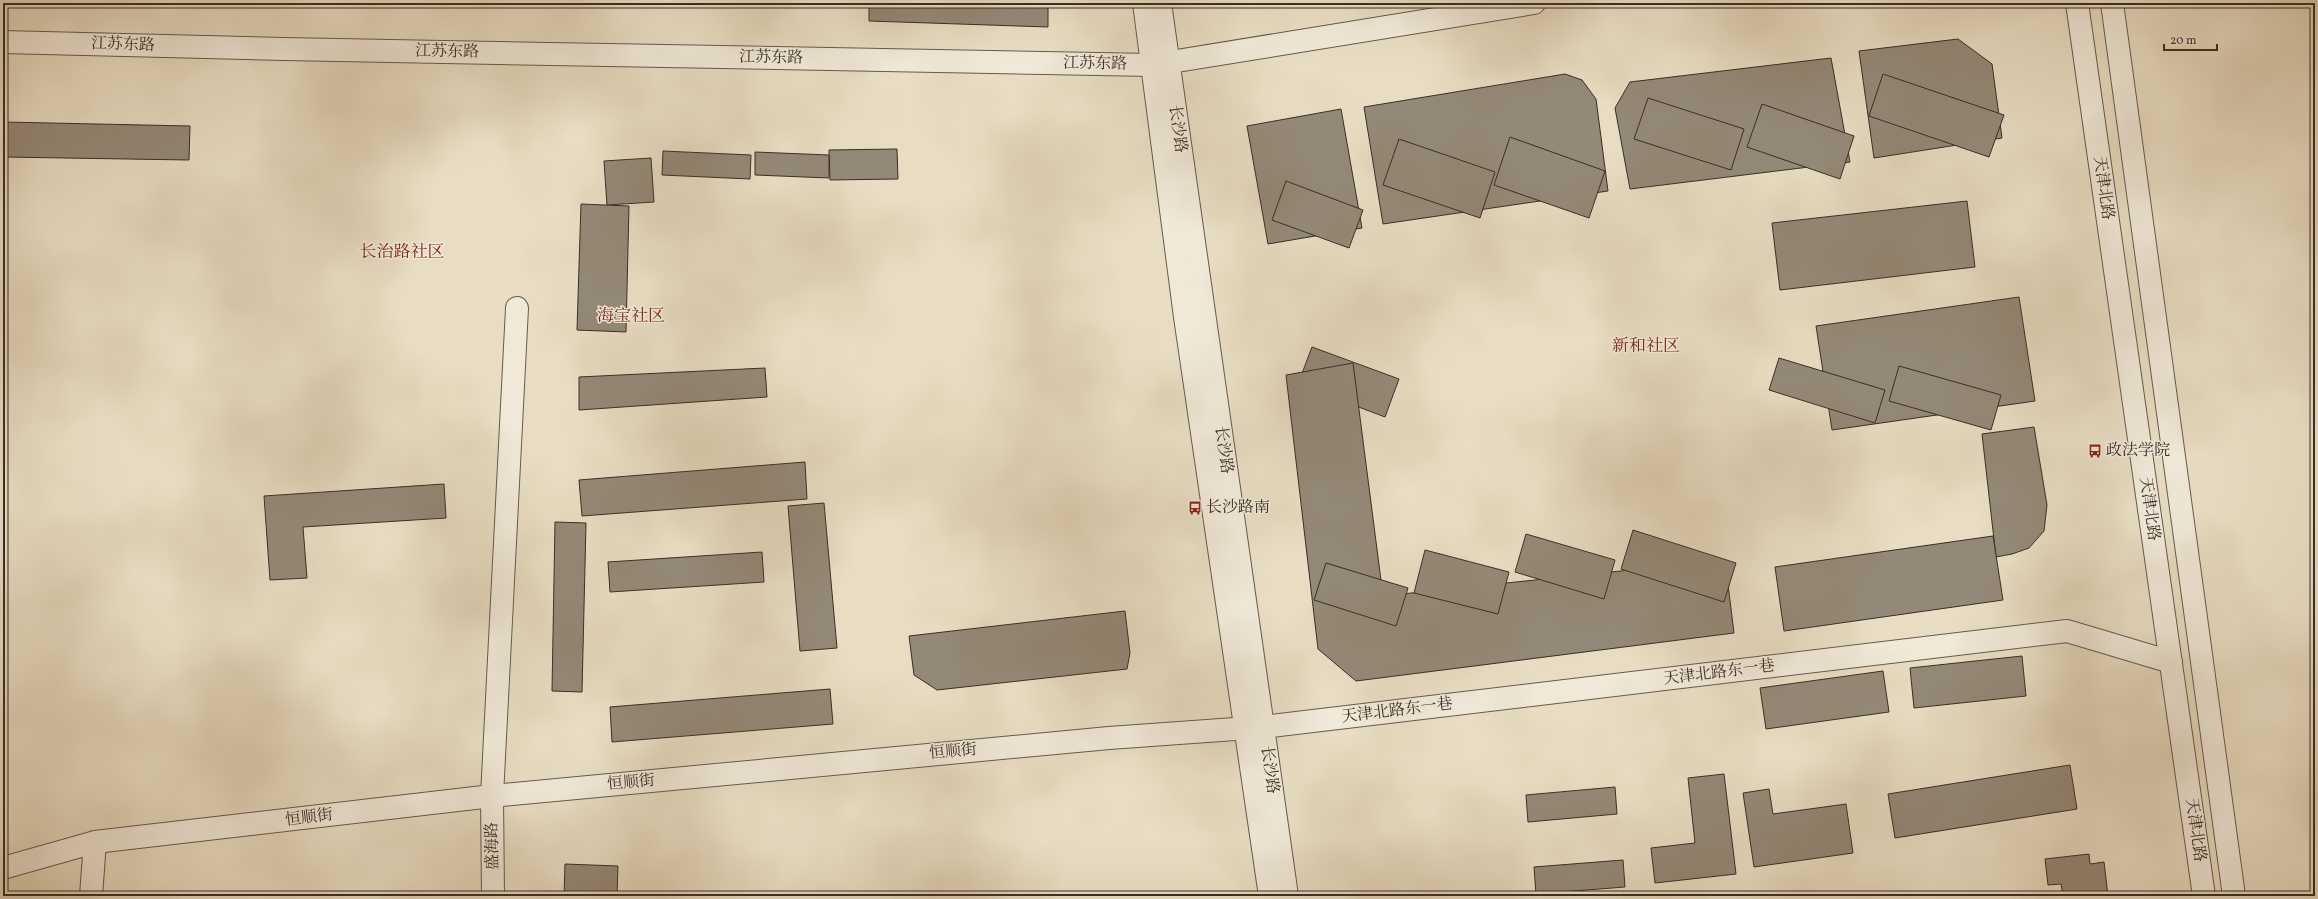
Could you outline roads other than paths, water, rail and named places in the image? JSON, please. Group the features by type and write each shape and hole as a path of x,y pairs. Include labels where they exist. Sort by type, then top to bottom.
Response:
{"street":[{"name":"长沙路","path":"1144,3 1160,63 1254,727 1270,896"},
{"name":"长沙路","path":"1160,3 1160,63"},
{"name":"江苏东路","path":"3,42 284,49 1160,63 1534,3"},
{"name":"天津北路","path":"2077,3 2204,896"},
{"name":"天津北路","path":"2112,3 2234,896"},
{"name":"盛海路","path":"493,896 492,796 517,308"},
{"name":"天津北路东一巷","path":"1254,727 2066,631 2171,662"},
{"name":"长沙路","path":"1254,727 1287,896"},
{"name":"恒顺街","path":"3,868 95,842 492,796 1109,738 1254,727"},
{"path":"91,896 95,842"}],"place":[{"name":"政法学院","path":"2095,451"},
{"name":"长沙路南","path":"1195,508"}],"district":[{"name":"长治路社区","path":"402,252"},
{"name":"海宝社区","path":"631,316"},
{"name":"新和社区","path":"1646,346"}]}
